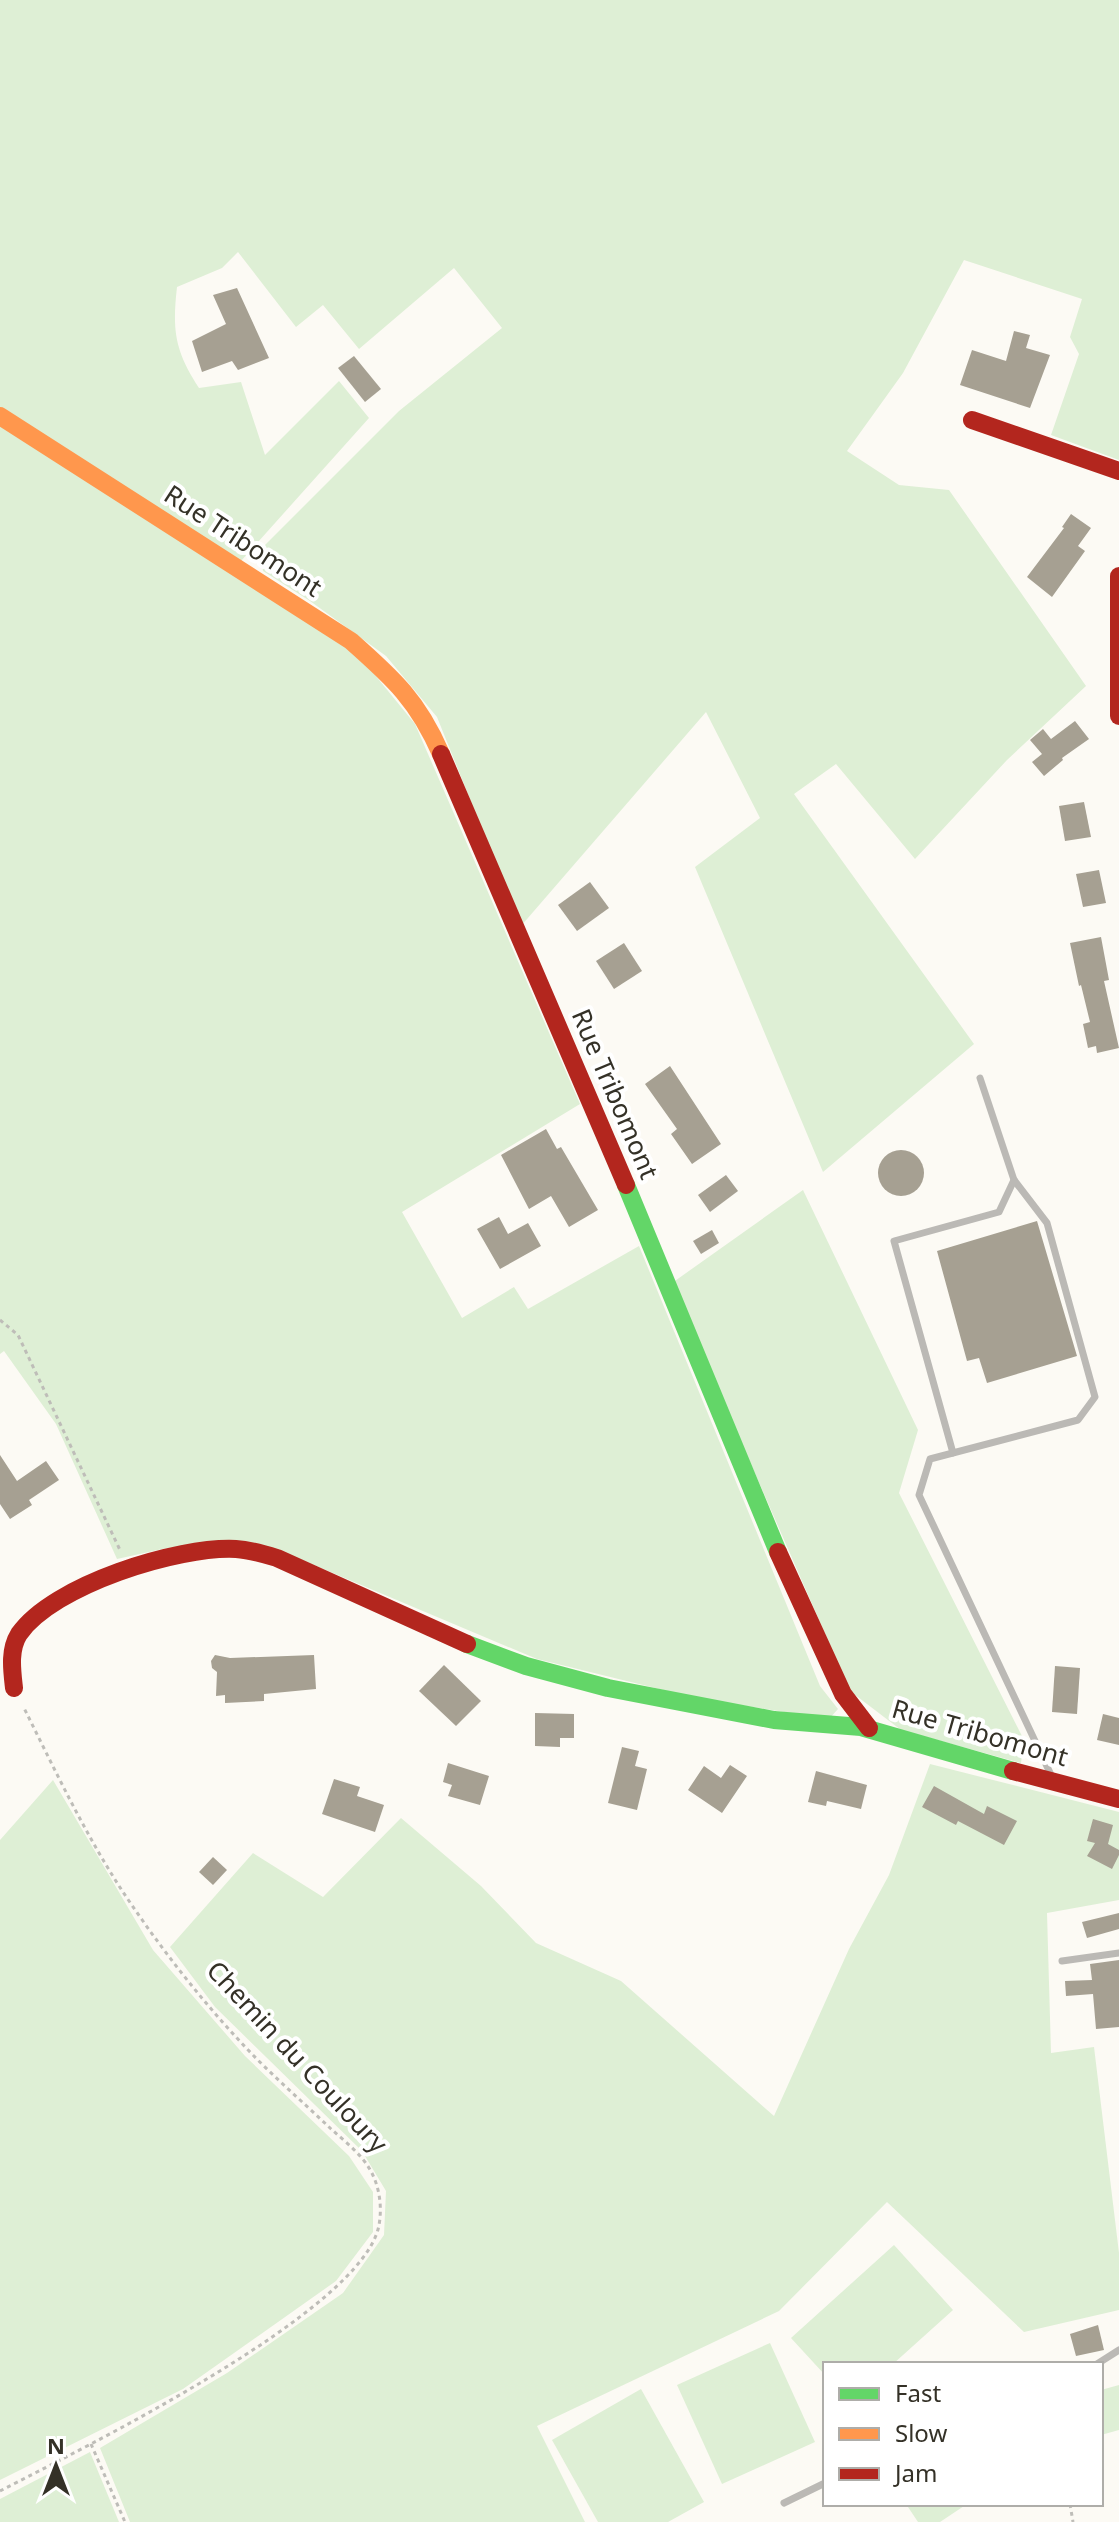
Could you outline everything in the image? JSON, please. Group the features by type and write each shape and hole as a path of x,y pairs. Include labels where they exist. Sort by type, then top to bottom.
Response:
{"street":[{"name":"Rue Tribomont","path":"0,416 351,641 414,702 459,796 633,1201 760,1513 843,1694 869,1728 979,1762 1119,1799"},
{"path":"972,420 1119,471"},
{"path":"1119,576 1119,716"},
{"path":"14,1688 11,1657 20,1633 39,1614 125,1569 217,1548 259,1553 489,1653 551,1674 651,1699 730,1714 869,1728"}],"lane":[{"path":"980,1078 1014,1180 1047,1223 1095,1397 1078,1420 930,1459 919,1495 1053,1781"},
{"path":"953,1453 894,1241 999,1212 1014,1180"},
{"path":"1062,1961 1119,1953"},
{"path":"1100,2362 1119,2350"},
{"path":"784,2503 823,2484"}],"path":[{"path":"0,1320 18,1335 123,1557 125,1569"},
{"name":"Chemin du Couloury","path":"0,2491 131,2425 186,2392 315,2305 347,2277 367,2253 379,2223 380,2203 378,2187 366,2163 216,2014 122,1890 67,1794 14,1688"},
{"path":"91,2444 125,2522"}],"green space":[{"path":"0,0 1119,0 1119,460 1051,435 1079,354 1070,337 1082,299 964,260 903,373 847,451 899,485 949,490 1086,686 1007,760 915,859 836,764 794,794 974,1044 823,1172 695,867 760,818 706,712 521,926 437,717 386,656 263,571 260,550 399,411 502,328 454,268 359,349 323,305 296,327 238,252 222,268 177,287 175,329 180,351 191,375 199,388 241,382 265,455 339,381 369,418 241,561 357,653 415,724 580,1104 402,1212 462,1318 514,1287 528,1309 639,1246 820,1686 838,1709 829,1719 696,1698 537,1659 302,1560 219,1542 167,1548 117,1559 56,1424 4,1351 0,1354"},
{"path":"803,1190 918,1430 899,1493 1024,1740 1021,1763 901,1730 850,1691 672,1283"},
{"path":"930,1764 1119,1812 1119,1900 1047,1913 1051,2053 1094,2047 1119,2253 1119,2310 1024,2332 887,2202 779,2311 537,2426 585,2522 130,2522 100,2448 227,2373 343,2293 384,2235 386,2191 362,2151 215,2007 170,1947 253,1853 323,1897 401,1818 481,1886 536,1943 621,1981 774,2116 849,1949 889,1875"},
{"path":"53,1780 153,1950 245,2056 349,2156 373,2192 373,2232 336,2281 183,2389 0,2480 0,1840"},
{"path":"894,2245 953,2310 895,2362 823,2362 823,2373 791,2338"},
{"path":"770,2343 815,2442 722,2484 677,2385"},
{"path":"1119,2385 1119,2430 1103,2434 1103,2389"},
{"path":"641,2389 704,2502 668,2522 598,2522 552,2440"},
{"path":"90,2452 119,2522 0,2522 0,2499"},
{"path":"907,2506 964,2506 940,2522 918,2522"}],"building":[{"path":"237,288 269,358 238,370 232,361 202,372 192,341 226,324 213,295"},
{"path":"1014,331 1030,335 1026,348 1050,355 1030,408 960,385 972,350 1006,361"},
{"path":"354,356 381,389 365,402 338,368"},
{"path":"1071,514 1091,528 1078,546 1085,551 1052,597 1027,577"},
{"path":"1075,721 1089,739 1062,758 1044,776 1032,762 1042,754 1030,740 1043,729 1051,739"},
{"path":"1084,802 1091,837 1065,841 1059,806"},
{"path":"1099,870 1106,903 1083,907 1076,874"},
{"path":"590,882 609,908 577,931 558,905"},
{"path":"1101,937 1109,980 1104,981 1119,1048 1097,1053 1096,1046 1088,1048 1083,1024 1090,1022 1070,943"},
{"path":"624,943 642,971 614,989 596,961"},
{"path":"670,1066 721,1144 692,1164 671,1134 677,1129 645,1084"},
{"path":"546,1129 557,1149 561,1147 598,1210 569,1227 551,1196 529,1209 501,1155"},
{"path":"901,1150 918,1156 924,1173 918,1190 901,1196 884,1190 878,1173 884,1156"},
{"path":"726,1175 738,1191 710,1212 698,1195"},
{"path":"499,1217 508,1234 528,1223 541,1246 500,1269 477,1229"},
{"path":"1037,1221 1077,1356 987,1383 979,1358 967,1361 937,1251"},
{"path":"712,1230 719,1243 701,1254 693,1241"},
{"path":"0,1455 17,1481 46,1461 59,1480 29,1500 32,1505 10,1519 0,1504"},
{"path":"215,1655 230,1658 314,1655 316,1689 264,1694 264,1701 225,1703 225,1695 216,1696 217,1672 212,1668 211,1661"},
{"path":"444,1665 481,1701 456,1726 419,1691"},
{"path":"1055,1666 1080,1668 1077,1714 1052,1712"},
{"path":"535,1713 574,1714 574,1738 560,1738 560,1747 535,1746"},
{"path":"1103,1714 1119,1718 1119,1745 1097,1740"},
{"path":"622,1747 639,1751 635,1766 647,1769 637,1810 608,1803"},
{"path":"448,1763 489,1776 480,1805 448,1796 452,1785 443,1782"},
{"path":"730,1765 747,1776 722,1813 688,1790 704,1766 721,1778"},
{"path":"816,1771 867,1785 861,1809 827,1801 826,1806 808,1802"},
{"path":"334,1779 360,1787 357,1796 384,1805 375,1832 322,1814"},
{"path":"934,1786 984,1814 987,1806 1017,1821 1004,1845 958,1821 956,1825 922,1807"},
{"path":"1093,1819 1113,1825 1108,1844 1119,1850 1119,1855 1112,1869 1087,1856 1095,1843 1087,1841"},
{"path":"213,1857 227,1870 213,1885 199,1872"},
{"path":"1119,1913 1119,1929 1087,1938 1082,1922"},
{"path":"1119,1960 1119,2027 1096,2029 1093,1994 1066,1996 1065,1981 1092,1980 1090,1964"},
{"path":"1098,2325 1104,2350 1076,2356 1070,2334"}],"traffic: fast":[{"path":"626,1185 778,1552"},
{"path":"467,1644 526,1666 608,1688 774,1720 861,1727 1013,1771"}],"traffic: slow":[{"path":"0,416 351,641 404,692 423,719 441,754"}],"traffic: jam":[{"path":"972,420 1119,471"},
{"path":"1119,576 1119,716"},
{"path":"441,754 626,1185"},
{"path":"14,1688 12,1660 16,1640 36,1616 59,1600 118,1572 182,1554 211,1550 241,1550 277,1558 467,1644"},
{"path":"778,1552 843,1694 869,1728"},
{"path":"1013,1771 1119,1799"}]}
